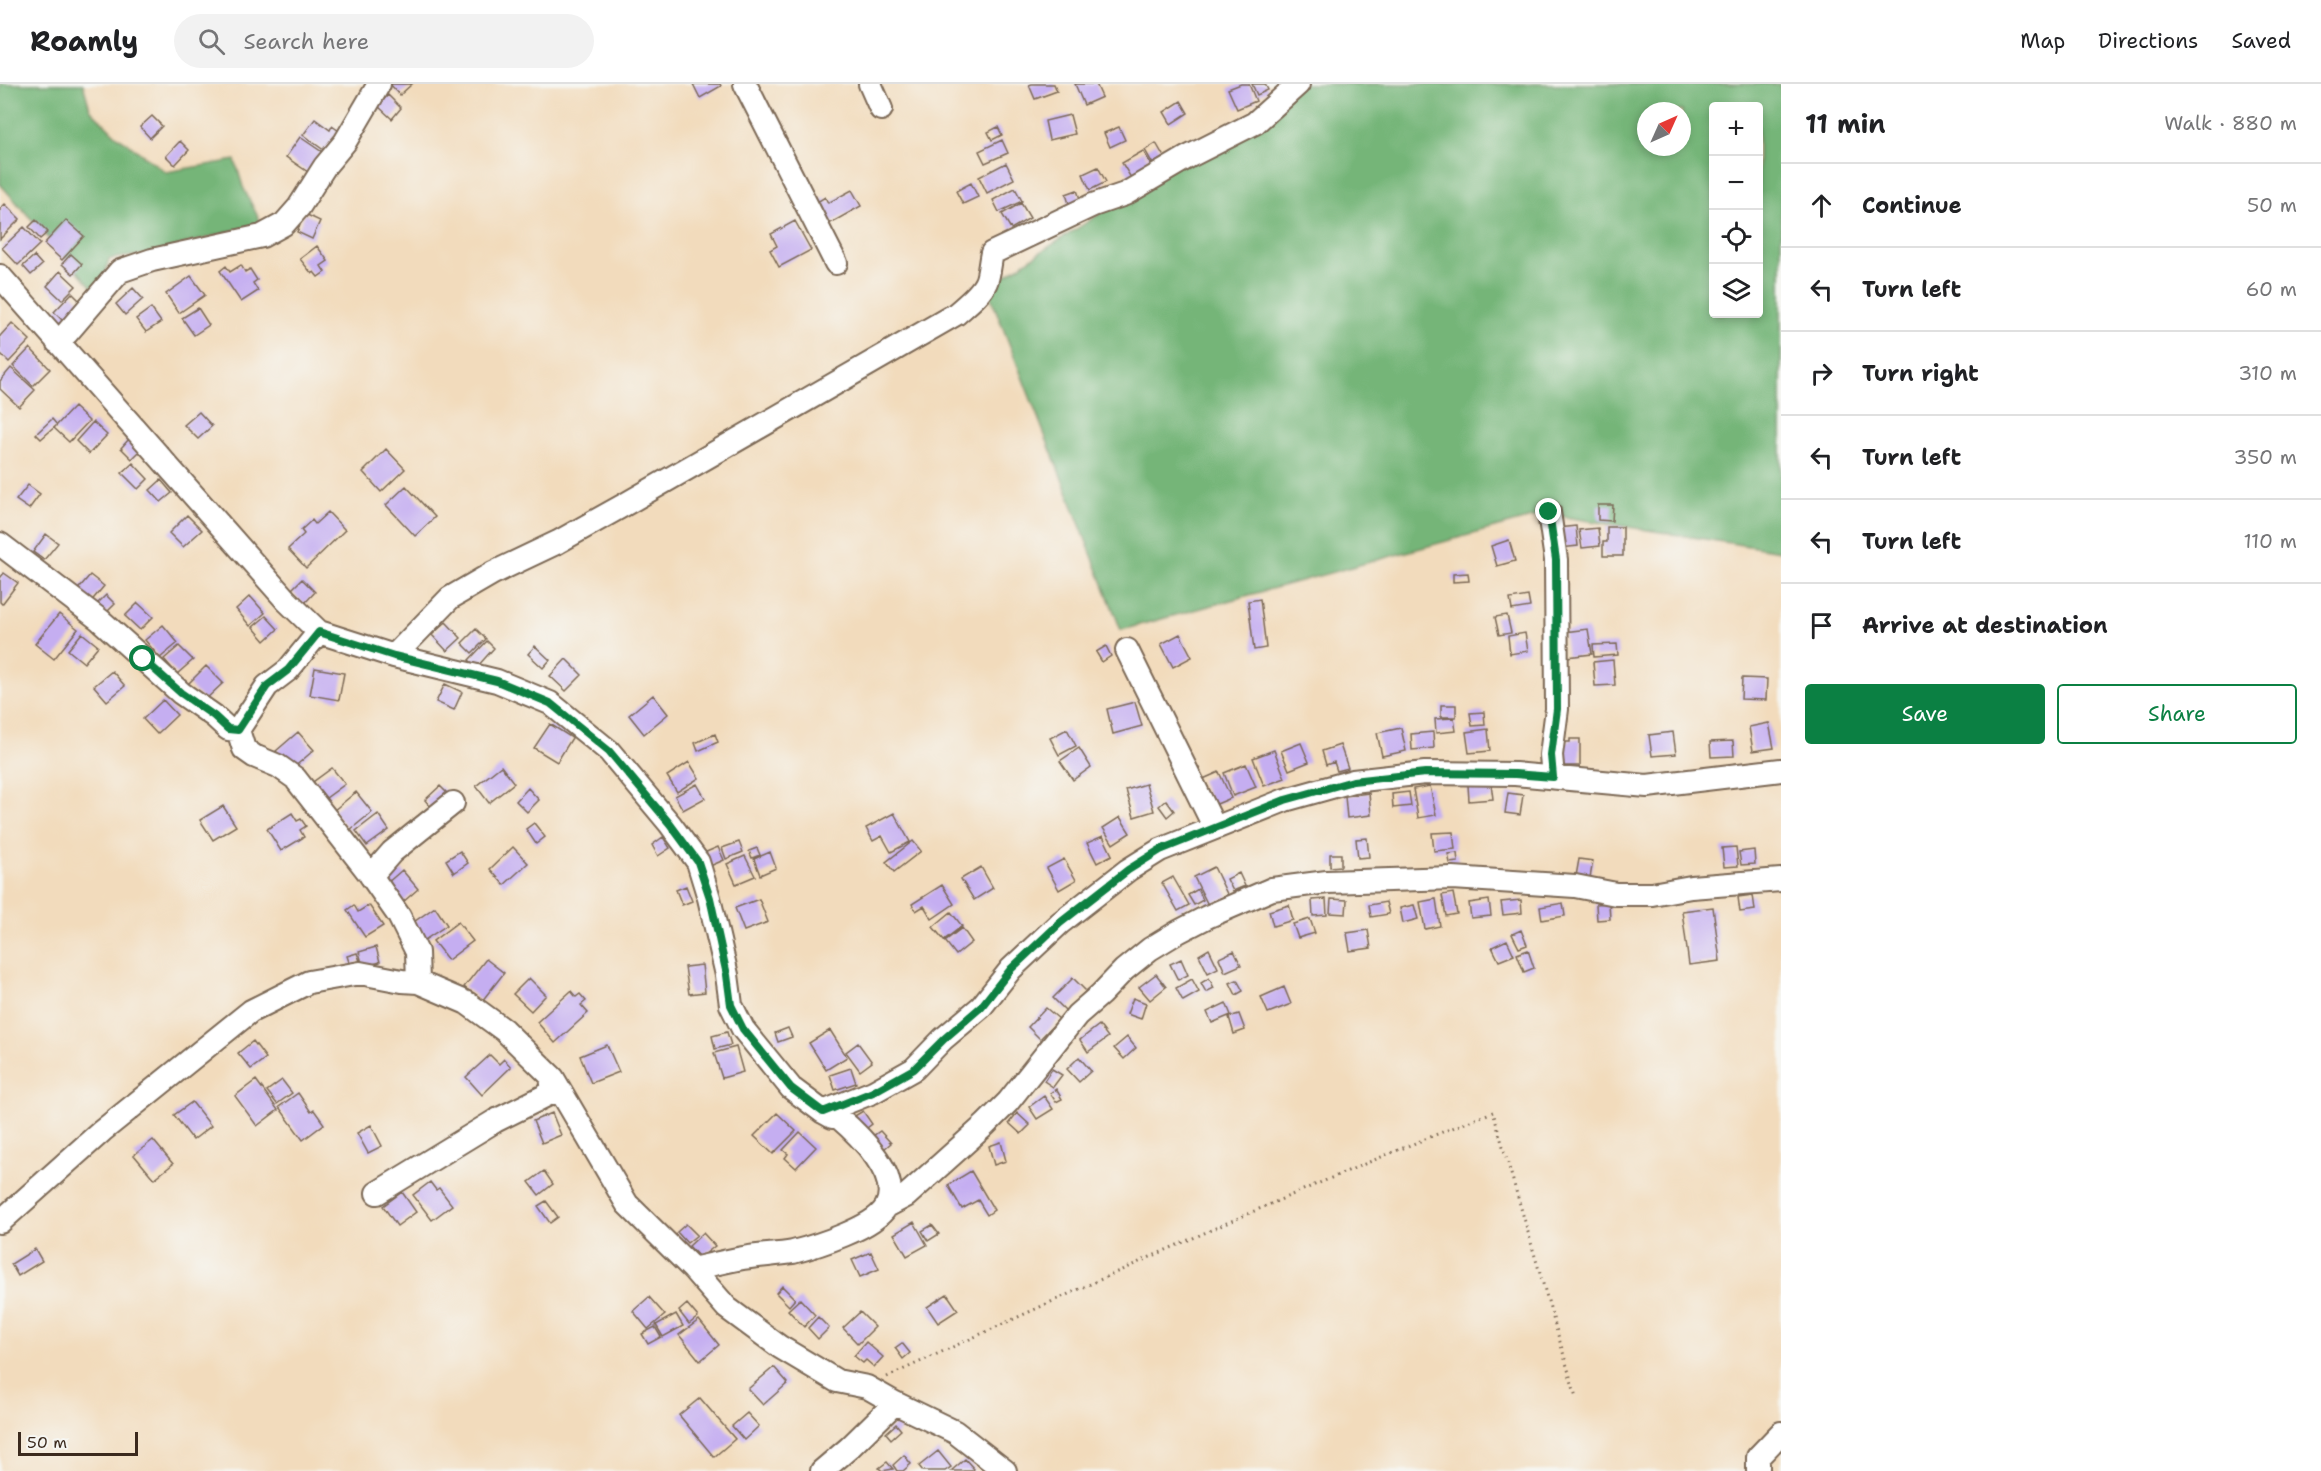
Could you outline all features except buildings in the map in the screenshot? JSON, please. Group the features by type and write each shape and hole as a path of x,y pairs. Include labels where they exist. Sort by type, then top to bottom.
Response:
{"street":[{"path":"57,342 120,271 143,262 262,236 284,224 299,207 325,166 345,142 379,84"},
{"path":"745,84 836,263"},
{"path":"870,84 881,109"},
{"path":"394,656 450,598 624,505 956,314 971,302 986,282 992,253 1093,205 1125,194 1188,157 1255,123 1298,84"},
{"path":"0,276 286,600 319,632 394,656 497,681 550,703 609,751 670,824 698,862 710,898 727,975 731,1005 743,1029 791,1088 823,1112 832,1117 837,1116 848,1125 880,1161 889,1192 886,1206"},
{"path":"1549,512 1556,560 1557,709 1551,755 1553,777"},
{"path":"0,544 100,620 181,693 214,716 228,729 238,730"},
{"path":"238,730 267,686 288,670 319,632"},
{"path":"1127,650 1215,828"},
{"path":"238,730 244,749 278,766 295,778 371,876 399,916 417,952 418,982"},
{"path":"823,1112 873,1092 914,1069 981,1007 1011,969 1060,923 1128,870 1160,850 1285,800 1353,781 1425,773 1515,774 1647,786 1781,771"},
{"path":"371,876 392,852 453,803"},
{"path":"693,1269 741,1258 792,1252 839,1236 875,1219 886,1206 906,1196 1008,1102 1077,1015 1124,970 1150,949 1178,932 1272,889 1327,882 1453,878 1575,886 1616,894 1652,894 1690,887 1781,880"},
{"path":"0,1222 102,1131 251,1011 309,982 360,973 418,982 466,1003 504,1030 551,1076 627,1204 693,1269 727,1308 780,1347 837,1381 867,1387 955,1432 1005,1471"},
{"path":"377,1193 495,1121 553,1092 551,1076"},
{"path":"822,1471 895,1403"},
{"path":"1758,1471 1758,1457 1781,1433"}],"path":[{"path":"867,1387 997,1325 1260,1207 1493,1112 1576,1397"}],"green space":[{"path":"0,84 83,84 90,109 116,135 166,172 235,160 243,187 261,223 149,254 109,259 99,295 0,184"},
{"path":"1300,84 1781,84 1781,551 1546,514 1121,630 987,287"}],"route":[{"path":"143,659 181,693 214,716 228,729 238,730 267,686 288,670 319,632 394,656 497,681 550,703 609,751 670,824 698,862 710,898 727,975 731,1005 743,1029 791,1088 823,1112 873,1092 914,1069 981,1007 1011,969 1060,923 1128,870 1160,850 1285,800 1353,781 1425,773 1515,774 1553,777 1551,755 1557,709 1556,560 1549,512"}]}
